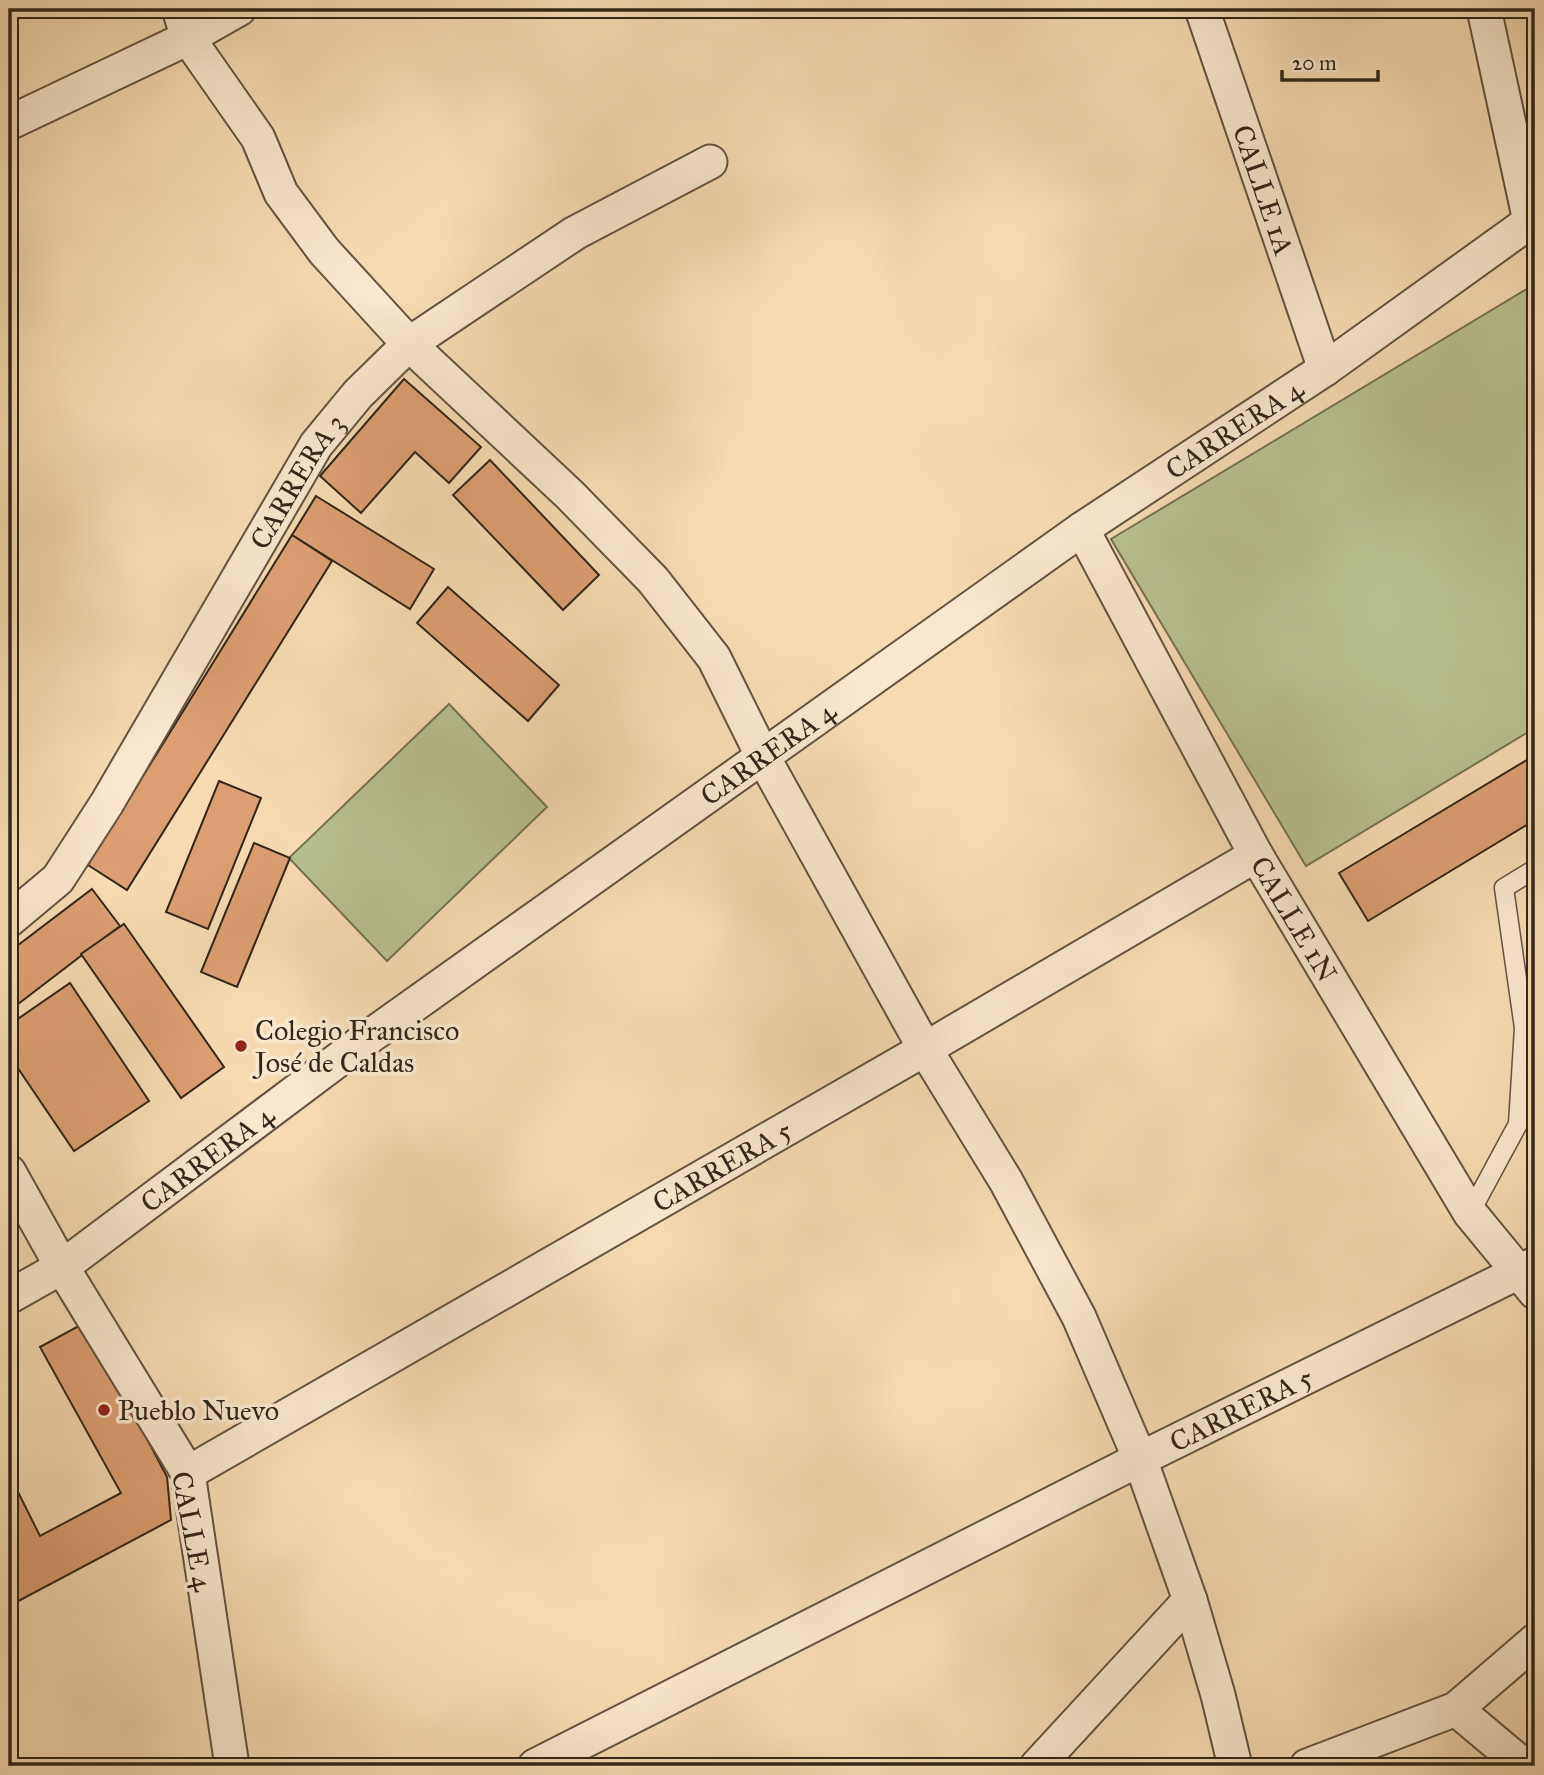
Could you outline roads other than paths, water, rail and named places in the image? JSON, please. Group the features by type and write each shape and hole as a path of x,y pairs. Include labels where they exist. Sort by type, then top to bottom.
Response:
{"street":[{"path":"9,123 183,23 239,9"},
{"name":"CALLE 1A","path":"1202,9 1325,369"},
{"path":"1485,9 1533,220"},
{"path":"183,23 258,138 281,193 324,251 409,344 570,495 653,580 714,658 762,757 925,1049 1006,1181 1067,1294 1140,1460 1191,1600 1235,1766"},
{"name":"CARRERA 3","path":"9,920 58,879 107,803 316,445 358,394 409,344 575,233 710,162"},
{"name":"CARRERA 4","path":"9,1297 62,1267 362,1042 1082,528 1325,369 1533,220"},
{"name":"CALLE 1N","path":"1082,528 1256,855 1470,1213 1530,1276"},
{"name":"CARRERA 5","path":"188,1473 925,1049 1256,855"},
{"name":"CALLE 4","path":"9,1172 62,1267 188,1473 232,1766"},
{"name":"CARRERA 5","path":"535,1766 1140,1460 1530,1276"},
{"path":"1037,1766 1191,1600"},
{"path":"1307,1766 1456,1709 1535,1641"},
{"path":"1456,1709 1524,1766"}],"lane":[{"path":"1470,1213 1518,1124 1524,1028 1504,888 1535,869"}],"place":[{"name":"Colegio Francisco José de Caldas","path":"241,1046"},
{"name":"Pueblo Nuevo","path":"104,1410"}]}
